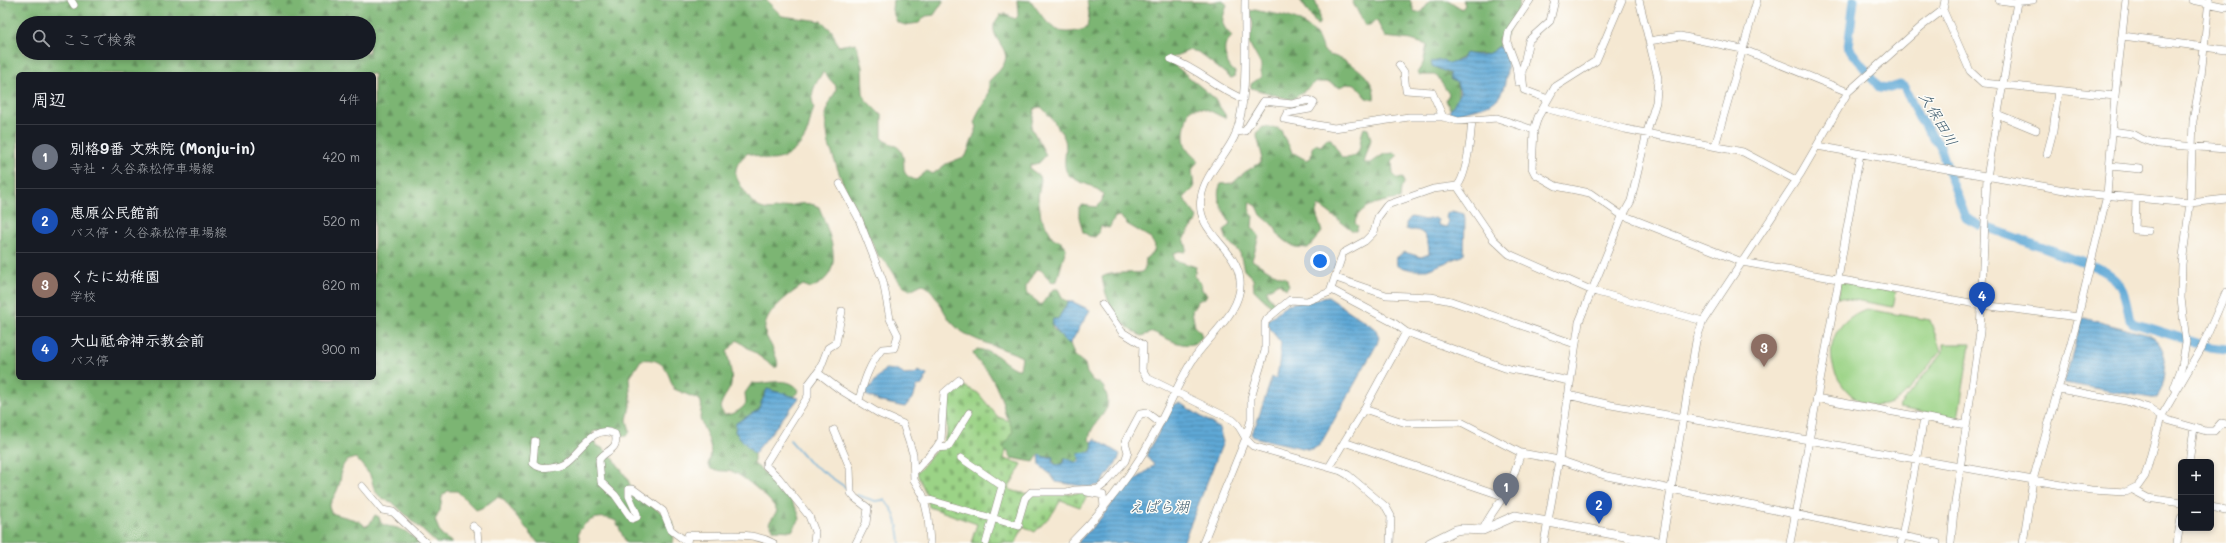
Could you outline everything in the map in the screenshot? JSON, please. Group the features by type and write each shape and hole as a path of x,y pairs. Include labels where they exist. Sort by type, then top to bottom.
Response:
{"main road":[{"path":"1430,543 1462,529 1483,530 1515,516 1548,520 1645,542 1662,543"}],"street":[{"path":"1070,543 1104,508 1140,458 1160,423 1193,358 1232,309 1239,294 1240,280 1235,263 1207,228 1202,218 1200,205 1205,184 1236,132 1243,99 1245,0"},
{"path":"1530,0 1509,31 1507,42 1516,66 1518,87 1521,90 1523,89 1548,99"},
{"path":"1523,89 1522,72 1528,45 1532,37 1550,21 1555,0"},
{"path":"1622,0 1596,62 1564,80 1556,87 1548,99 1534,130 1532,168 1535,174 1556,186 1590,193 1623,215 1742,262 1982,305 2078,317"},
{"path":"1544,543 1559,460 1575,344 1582,315 1623,215 1632,200 1647,132 1656,102 1658,78 1639,0"},
{"path":"1715,146 1757,0"},
{"path":"1945,0 1943,10 1970,71 1983,83 2115,96"},
{"path":"1999,0 2015,2 2032,0"},
{"path":"2024,543 2033,480 2078,317 2107,195 2115,96 2126,0"},
{"path":"2194,0 2226,7"},
{"path":"1951,543 1959,468 1977,361 1982,305 1987,177 2015,2"},
{"path":"2195,359 2188,354 2181,278 2190,203 2193,121 2201,76 2208,2"},
{"path":"1662,543 1696,341 1703,321 1796,180 1848,92 1927,22 1943,10"},
{"path":"1649,41 1680,36 1742,49 1848,92"},
{"path":"2123,36 2226,50"},
{"path":"1171,60 1188,66 1225,90 1243,99"},
{"path":"1399,65 1404,72 1406,90 1432,92 1443,117"},
{"path":"2047,154 2053,131 2058,91"},
{"path":"1236,132 1245,131 1262,103 1268,101 1292,104 1312,100 1314,103 1310,109 1287,113 1284,119 1311,123 1329,128 1409,117 1443,117 1458,121 1497,118 1534,130"},
{"path":"1544,108 1625,129 1715,146 1751,155 1796,180"},
{"path":"1997,114 2036,130"},
{"path":"1203,543 1245,440 1250,420 1251,398 1265,351 1265,323 1290,300 1310,301 1332,290 1343,253 1365,241 1374,232 1378,217 1387,206 1433,190 1457,186 1461,182 1472,120"},
{"path":"2112,131 2133,134 2142,139 2158,144 2226,149"},
{"path":"1817,146 2081,193 2190,203 2224,198"},
{"path":"1790,543 1860,154"},
{"path":"2110,166 2140,169"},
{"path":"840,184 858,218 883,281 890,319 898,334 894,348 882,350 877,355 865,376 859,400"},
{"path":"1457,186 1493,239 1503,250 1592,291 1703,321"},
{"path":"2136,198 2136,230 2149,231"},
{"path":"1336,278 1386,295 1431,297 1451,301 1575,344"},
{"path":"1332,290 1394,323 1406,332 1505,368 1570,381"},
{"path":"1568,395 1611,405 1959,468 2119,493 2133,490 2145,476 2161,417 2204,344 2226,292"},
{"path":"1102,304 1122,332 1143,345 1144,375 1175,393 1233,420 1238,424 1245,440 1260,448 1328,467 1348,475 1386,507 1390,516 1390,543"},
{"path":"814,543 815,532 809,516 778,477 766,466 766,463 808,396 808,385 818,373 825,359 828,348 838,339 842,310"},
{"path":"1328,467 1364,410 1406,332"},
{"path":"2168,405 2182,366 2186,342"},
{"path":"818,373 839,389 880,414 903,424 913,454 914,480 923,498 930,543"},
{"path":"914,472 936,448 943,434 944,393 959,380"},
{"path":"2059,389 2126,401 2149,408 2161,417 2210,432 2221,423 2226,424"},
{"path":"1816,398 1966,425"},
{"path":"1364,410 1406,423 1460,422 1521,453 1559,460 1607,476 1795,514 1902,539 1937,543"},
{"path":"936,448 948,447 970,413"},
{"path":"923,498 1018,526 1025,498 1031,492 1094,490 1103,486 1125,461 1128,452 1125,442 1140,414 1147,413 1160,423"},
{"path":"1902,539 1924,418"},
{"path":"2189,459 2194,428"},
{"path":"834,430 850,468 851,491 855,498 866,505 869,512 864,530 856,543"},
{"path":"535,441 533,463 536,466 543,468 557,467 564,464 583,444 596,434 615,434 616,443 612,449 602,455 599,460 601,482 632,518 636,517 636,514 629,496 629,489 633,489 659,507 663,511 671,530 687,543"},
{"path":"1344,442 1503,496"},
{"path":"1483,530 1488,517 1496,510 1503,496 1521,453"},
{"path":"961,458 1002,486 986,543"},
{"path":"362,486 382,510 393,512 426,543"},
{"path":"1081,490 1095,495 1103,495 1104,508"},
{"path":"2133,490 2148,498 2178,503"},
{"path":"2214,508 2226,510"},
{"path":"473,526 478,530 479,543"},
{"path":"2178,543 2179,531"},
{"path":"687,543 688,536 706,537 746,535 762,537 773,543"}],"green space":[{"path":"0,0 766,0 782,16 821,21 832,31 838,46 856,43 862,67 863,93 866,100 882,116 882,139 895,145 901,151 905,172 910,178 916,180 927,171 933,174 946,164 966,156 977,127 975,122 977,116 988,95 989,81 1001,69 1005,61 1006,56 994,32 994,25 1000,15 1005,14 1015,19 1018,16 1017,0 1031,1 1042,17 1053,28 1067,32 1087,28 1089,14 1087,0 1211,2 1223,0 1227,5 1223,18 1223,25 1232,36 1226,43 1225,55 1230,67 1235,72 1234,77 1231,78 1198,52 1190,50 1173,57 1172,63 1213,97 1226,116 1225,118 1202,108 1193,109 1189,111 1184,132 1186,148 1198,161 1192,170 1194,188 1184,198 1197,218 1195,224 1184,238 1187,249 1185,252 1179,251 1173,254 1175,260 1196,267 1194,276 1201,283 1202,290 1207,294 1205,298 1198,301 1192,311 1195,327 1200,331 1202,337 1197,342 1192,344 1178,343 1153,332 1142,336 1126,326 1114,312 1106,295 1102,277 1116,273 1142,272 1145,268 1146,258 1154,252 1155,245 1149,237 1127,224 1120,216 1115,217 1109,228 1101,226 1095,237 1089,236 1083,232 1079,217 1079,207 1082,205 1096,207 1102,201 1103,194 1095,188 1076,180 1068,174 1065,166 1066,144 1061,132 1041,107 1035,108 1031,127 1046,155 1039,163 1030,165 1030,169 1040,176 1041,180 1038,197 1041,217 1053,238 1060,241 1066,248 1057,281 1052,282 1041,270 1036,269 1026,286 1026,292 1041,305 1053,289 1058,289 1063,299 1068,302 1058,319 1053,319 1052,328 1070,344 1075,356 1085,364 1087,373 1093,381 1100,383 1103,386 1108,400 1105,412 1091,433 1089,440 1091,442 1093,440 1092,450 1078,455 1080,457 1076,463 1064,459 1062,464 1056,465 1050,456 1044,457 1039,454 1034,462 1011,458 1008,451 1002,447 1009,421 1002,401 990,375 976,359 973,353 977,349 991,353 1016,369 1020,369 1022,357 962,332 951,321 936,297 927,287 922,284 910,290 905,287 897,279 888,264 879,257 842,181 829,145 825,118 830,101 836,91 836,86 823,72 814,89 812,98 814,108 806,135 795,150 784,157 772,160 748,153 743,157 736,169 738,181 747,195 755,204 763,209 772,210 800,204 809,204 819,207 831,241 833,252 833,263 830,273 823,281 811,288 803,285 791,293 772,311 768,318 765,325 765,332 777,360 777,367 774,367 737,340 727,352 732,377 730,388 722,401 720,408 724,415 734,413 744,406 746,403 745,393 752,383 783,382 794,385 799,390 794,397 767,389 758,410 736,423 735,432 754,454 754,464 782,488 794,504 800,519 792,531 774,530 769,523 777,511 775,507 750,483 733,472 711,469 708,464 711,453 708,437 700,419 700,400 674,389 667,372 660,363 649,360 641,360 629,379 631,401 627,420 630,432 626,436 620,436 607,431 592,432 596,445 604,449 613,458 627,478 635,496 667,516 673,523 673,543 626,543 616,521 599,518 590,521 581,528 578,533 580,543 538,543 503,499 497,497 484,507 476,510 457,491 448,491 442,496 440,511 435,520 441,535 453,543 436,543 392,502 382,499 375,491 370,475 356,458 346,462 343,465 338,488 329,506 331,513 359,521 365,526 369,525 375,515 379,517 381,523 403,530 420,543 0,543"},
{"path":"893,0 944,0 934,15 926,16 919,23 905,25 897,22 892,10"},
{"path":"1300,0 1315,0 1319,13 1319,24 1317,25"},
{"path":"1352,0 1410,0 1415,13 1422,12 1430,1 1435,0 1448,0 1462,9 1465,5 1463,0 1520,0 1517,13 1505,37 1498,39 1500,45 1489,54 1469,54 1449,64 1437,60 1432,66 1449,73 1450,79 1457,83 1457,101 1450,109 1446,100 1449,94 1436,75 1419,75 1417,73 1423,64 1427,45 1411,40 1385,37 1377,21 1372,22 1370,26 1365,26"},
{"path":"1255,10 1289,17 1308,27 1317,36 1322,48 1327,54 1350,63 1368,79 1374,92 1374,100 1367,98 1355,84 1350,83 1339,87 1329,82 1316,82 1292,100 1251,88 1251,84 1261,77 1261,65 1249,43 1253,25 1250,11"},
{"path":"1263,127 1277,128 1281,130 1292,152 1306,160 1311,158 1312,148 1315,144 1321,146 1326,139 1331,139 1342,158 1355,155 1359,149 1364,128 1368,129 1371,139 1364,163 1371,163 1384,154 1395,153 1398,155 1392,161 1393,174 1398,179 1403,178 1404,183 1401,189 1400,199 1380,202 1361,212 1355,223 1358,226 1356,231 1353,231 1323,208 1318,206 1316,213 1322,232 1308,248 1295,247 1278,235 1275,227 1261,215 1257,206 1250,202 1249,209 1253,215 1252,227 1259,236 1252,260 1271,272 1286,278 1289,285 1286,289 1279,283 1267,290 1267,294 1277,306 1274,309 1254,290 1253,279 1244,270 1240,253 1227,240 1224,231 1230,224 1218,194 1221,184 1233,183 1245,172 1260,163 1262,155 1256,133"},
{"path":"1841,282 1896,292 1893,307 1838,297"},
{"path":"1866,309 1930,320 1941,351 1914,384 1899,399 1881,405 1863,402 1848,392 1837,376 1832,358 1834,339 1844,322"},
{"path":"1943,344 1970,344 1958,419 1899,408 1943,352"},
{"path":"960,384 978,393 998,417 1009,421 1013,431 1003,447 1006,449 1004,459 1022,464 1008,489 1017,492 1035,494 1083,493 1088,495 1080,507 1061,500 1052,514 1035,532 1023,526 1016,543 971,543 977,524 929,507 927,496 917,473 943,442 947,433 946,399 951,390"}],"water":[{"path":"1498,47 1503,47 1508,62 1504,87 1496,100 1485,106 1460,113 1455,114 1449,111 1454,105 1460,92 1457,83 1450,79 1449,73 1432,66 1431,62 1443,60 1449,64 1462,59 1465,53 1482,55 1490,53"},
{"path":"1452,211 1464,214 1464,254 1462,256 1427,270 1412,270 1397,266 1396,258 1404,252 1421,257 1429,254 1428,243 1425,236 1419,231 1406,229 1406,223 1411,217 1425,220 1434,218 1438,220 1438,225 1446,227 1449,222 1446,218 1447,214"},
{"path":"1328,297 1375,328 1379,337 1377,344 1320,445 1313,449 1307,449 1253,437 1251,433 1257,422 1272,377 1275,379 1276,377 1279,362 1281,343 1267,325 1268,320 1287,304"},
{"path":"1068,302 1073,302 1090,310 1070,344 1064,340 1052,325 1053,319 1058,319"},
{"path":"2084,318 2149,335 2156,340 2161,347 2165,364 2163,383 2157,399 2064,383 2082,319"},
{"path":"885,369 899,370 904,375 915,374 918,371 927,375 923,385 917,386 914,396 905,407 881,402 864,394 865,388 871,386"},
{"path":"767,389 799,398 754,454 735,432 736,423 758,410"},
{"name":"えばら湖","path":"1180,403 1219,428 1223,442 1183,543 1077,543 1100,519 1131,479 1138,478 1154,465 1146,456 1174,404"},
{"path":"1095,439 1120,454 1118,460 1100,485 1088,487 1056,482 1050,474 1040,466 1039,454 1044,457 1053,457 1052,462 1056,465 1062,464 1066,458 1077,463 1080,460 1078,453 1090,452 1092,450 1093,440"}],"waterway":[{"name":"久保田川","path":"1854,0 1848,47 1879,87 1890,88 1900,85 1904,87 1919,118 1940,146 1947,167"},
{"name":"久保田川","path":"1948,171 1966,218 1979,225"},
{"name":"久保田川","path":"1989,228 2087,264"},
{"name":"久保田川","path":"2094,266 2104,271 2117,281 2124,294 2130,320 2133,323 2210,347 2226,349"},
{"path":"790,440 809,462 848,489"},
{"path":"857,495 875,501 884,500 888,504 896,520 900,543"}],"place":[{"name":"大山祗命神示教会前","path":"1982,315"},
{"name":"くたに幼稚園","path":"1764,367"},
{"name":"別格9番 文殊院 (Monju-in)","path":"1506,506"},
{"name":"恵原公民館前","path":"1599,524"}]}
